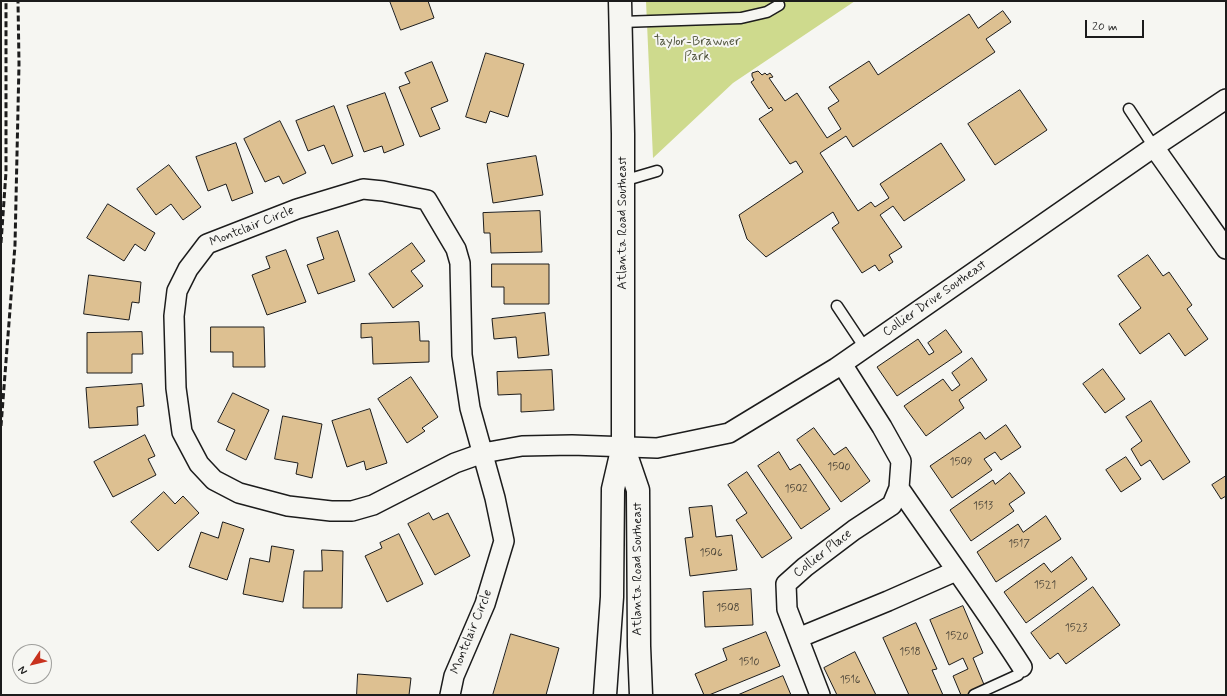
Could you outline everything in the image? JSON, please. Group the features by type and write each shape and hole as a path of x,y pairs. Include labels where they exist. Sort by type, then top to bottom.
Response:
{"main road":[{"name":"Atlanta Road Southeast","path":"604,695 612,597 613,490 623,446 623,181 620,11"},
{"name":"Atlanta Road Southeast","path":"623,446 638,490 639,646 641,695"}],"street":[{"name":"Collier Drive Southeast","path":"623,446 657,448 666,447 729,433 842,364 1154,147 1226,99"},
{"path":"1154,147 1226,249"},
{"name":"Montclair Circle","path":"450,695 454,676 486,604 504,541 495,498 483,453 470,408 462,355 460,262 456,249 427,200 383,191 363,189 297,209 207,244 188,268 177,290 174,316 176,388 182,432 199,464 214,480 239,493 288,506 331,511 352,511 373,505 456,463 483,453 522,446 623,446"},
{"name":"Collier Place","path":"820,695 787,609 786,584 805,566 854,530 892,505 899,488 901,461 882,427 842,364"},
{"path":"899,488 994,623 1022,667"},
{"path":"798,638 956,571"}],"lane":[{"path":"620,11 741,18 767,12 779,5"},
{"path":"1129,109 1154,147"},
{"path":"623,181 657,172"},
{"path":"837,306 865,348"},
{"path":"974,695 1018,675 1022,667"}],"green space":[{"name":"Taylor-Brawner Park","path":"646,1 855,1 733,83 653,158"}],"building":[{"path":"390,1 428,1 434,18 401,30"},
{"path":"1003,11 1011,22 986,39 995,52 853,147 846,136 820,153 858,211 871,202 875,207 889,198 880,184 941,143 965,180 904,221 893,206 880,215 902,247 889,255 893,262 879,271 875,265 862,273 832,228 839,223 833,212 766,257 747,239 739,215 803,172 796,161 790,164 759,119 773,110 771,107 769,109 751,82 754,80 752,73 758,71 762,75 765,73 767,75 770,73 773,77 769,78 785,101 797,93 827,138 841,129 828,108 839,101 829,87 869,61 878,75 969,14 978,28"},
{"path":"486,53 524,64 508,117 490,111 486,123 466,117"},
{"path":"432,62 448,101 431,108 440,129 420,137 399,87 410,83 405,73"},
{"path":"1020,90 1047,130 995,165 968,124"},
{"path":"385,93 404,145 384,153 382,146 364,152 347,106"},
{"path":"334,106 353,156 332,164 324,145 308,151 296,121"},
{"path":"280,121 306,173 283,184 279,176 265,182 244,139"},
{"path":"236,143 253,193 232,201 226,184 208,191 196,157"},
{"path":"536,156 543,195 493,203 487,164"},
{"path":"169,165 201,207 183,220 171,204 156,215 137,189"},
{"path":"108,204 155,233 145,251 135,244 124,261 87,238"},
{"path":"540,211 542,252 491,253 490,233 484,233 483,213"},
{"path":"338,231 355,281 318,294 307,265 324,259 317,238"},
{"path":"412,243 425,261 411,271 423,286 393,308 369,274"},
{"path":"286,250 306,302 267,315 252,275 270,268 266,257"},
{"path":"1148,255 1163,276 1169,272 1192,305 1187,309 1208,339 1185,356 1169,333 1140,354 1119,324 1141,308 1118,276"},
{"path":"492,264 549,264 549,304 504,304 504,287 492,287"},
{"path":"89,275 141,282 139,303 132,302 129,320 84,314"},
{"path":"545,313 549,355 518,358 516,337 494,339 492,319"},
{"path":"419,322 420,341 429,341 429,362 373,364 372,337 361,338 361,324"},
{"path":"211,327 264,327 265,367 233,367 233,352 211,352"},
{"path":"946,330 962,352 897,396 877,367 918,339 929,355 934,352 928,343"},
{"path":"142,332 143,354 132,354 132,373 87,373 87,333"},
{"path":"972,358 987,380 959,400 964,408 926,436 904,406 943,379 952,391 960,385 952,373"},
{"path":"1103,369 1125,399 1105,413 1083,384"},
{"path":"552,370 554,410 521,412 521,394 498,395 497,372"},
{"path":"411,377 438,417 422,428 425,431 407,443 378,399"},
{"path":"142,384 144,406 137,407 138,425 89,428 86,388"},
{"path":"233,393 269,410 246,460 226,450 235,430 218,422"},
{"path":"1151,401 1190,462 1163,480 1150,460 1141,466 1131,449 1142,441 1126,417"},
{"path":"370,409 387,463 366,470 364,461 347,467 332,421"},
{"path":"283,416 322,424 312,478 296,474 298,463 275,459"},
{"path":"1006,425 1021,447 1001,460 995,452 984,459 992,470 952,498 930,466 980,432 985,439"},
{"path":"814,428 834,455 846,447 870,481 841,502 797,440"},
{"path":"145,435 155,456 148,459 156,475 113,497 94,462"},
{"path":"779,452 790,470 800,464 830,509 801,529 758,466"},
{"path":"1126,457 1141,479 1121,492 1106,470"},
{"path":"747,472 792,538 762,558 736,520 747,513 728,485"},
{"path":"1010,473 1025,493 1009,504 1014,511 971,541 950,510 993,480 995,484"},
{"path":"1226,476 1226,496 1221,499 1212,485"},
{"path":"164,492 175,504 183,496 199,513 158,551 131,522"},
{"path":"712,506 716,537 732,535 737,570 690,576 685,538 693,537 689,508"},
{"path":"429,513 433,520 448,513 470,556 435,575 408,524"},
{"path":"1046,516 1061,539 996,582 977,552 1018,524 1023,532"},
{"path":"223,522 244,529 227,580 189,567 201,532 218,538"},
{"path":"399,534 423,584 387,602 365,556 382,548 380,543"},
{"path":"272,546 294,550 283,602 243,594 250,558 269,562"},
{"path":"322,550 343,551 342,608 303,608 304,571 322,571"},
{"path":"1072,557 1087,579 1026,623 1004,592 1044,563 1051,572"},
{"path":"1093,587 1120,625 1066,664 1058,653 1050,659 1031,633"},
{"path":"751,589 753,625 705,627 703,592"},
{"path":"963,606 983,653 973,658 985,687 966,695 961,695 953,676 968,669 963,658 949,665 930,620"},
{"path":"916,623 937,669 932,670 943,695 909,695 883,638"},
{"path":"766,632 780,666 709,695 704,695 695,674 727,660 723,649"},
{"path":"511,634 559,648 546,695 493,695"},
{"path":"855,652 876,695 837,695 824,668"},
{"path":"358,674 411,678 409,695 357,695"},
{"path":"783,676 791,695 738,695"}],"railway":[{"path":"1,243 6,172 6,1"},
{"path":"1,426 15,245 19,64 18,1"}]}
